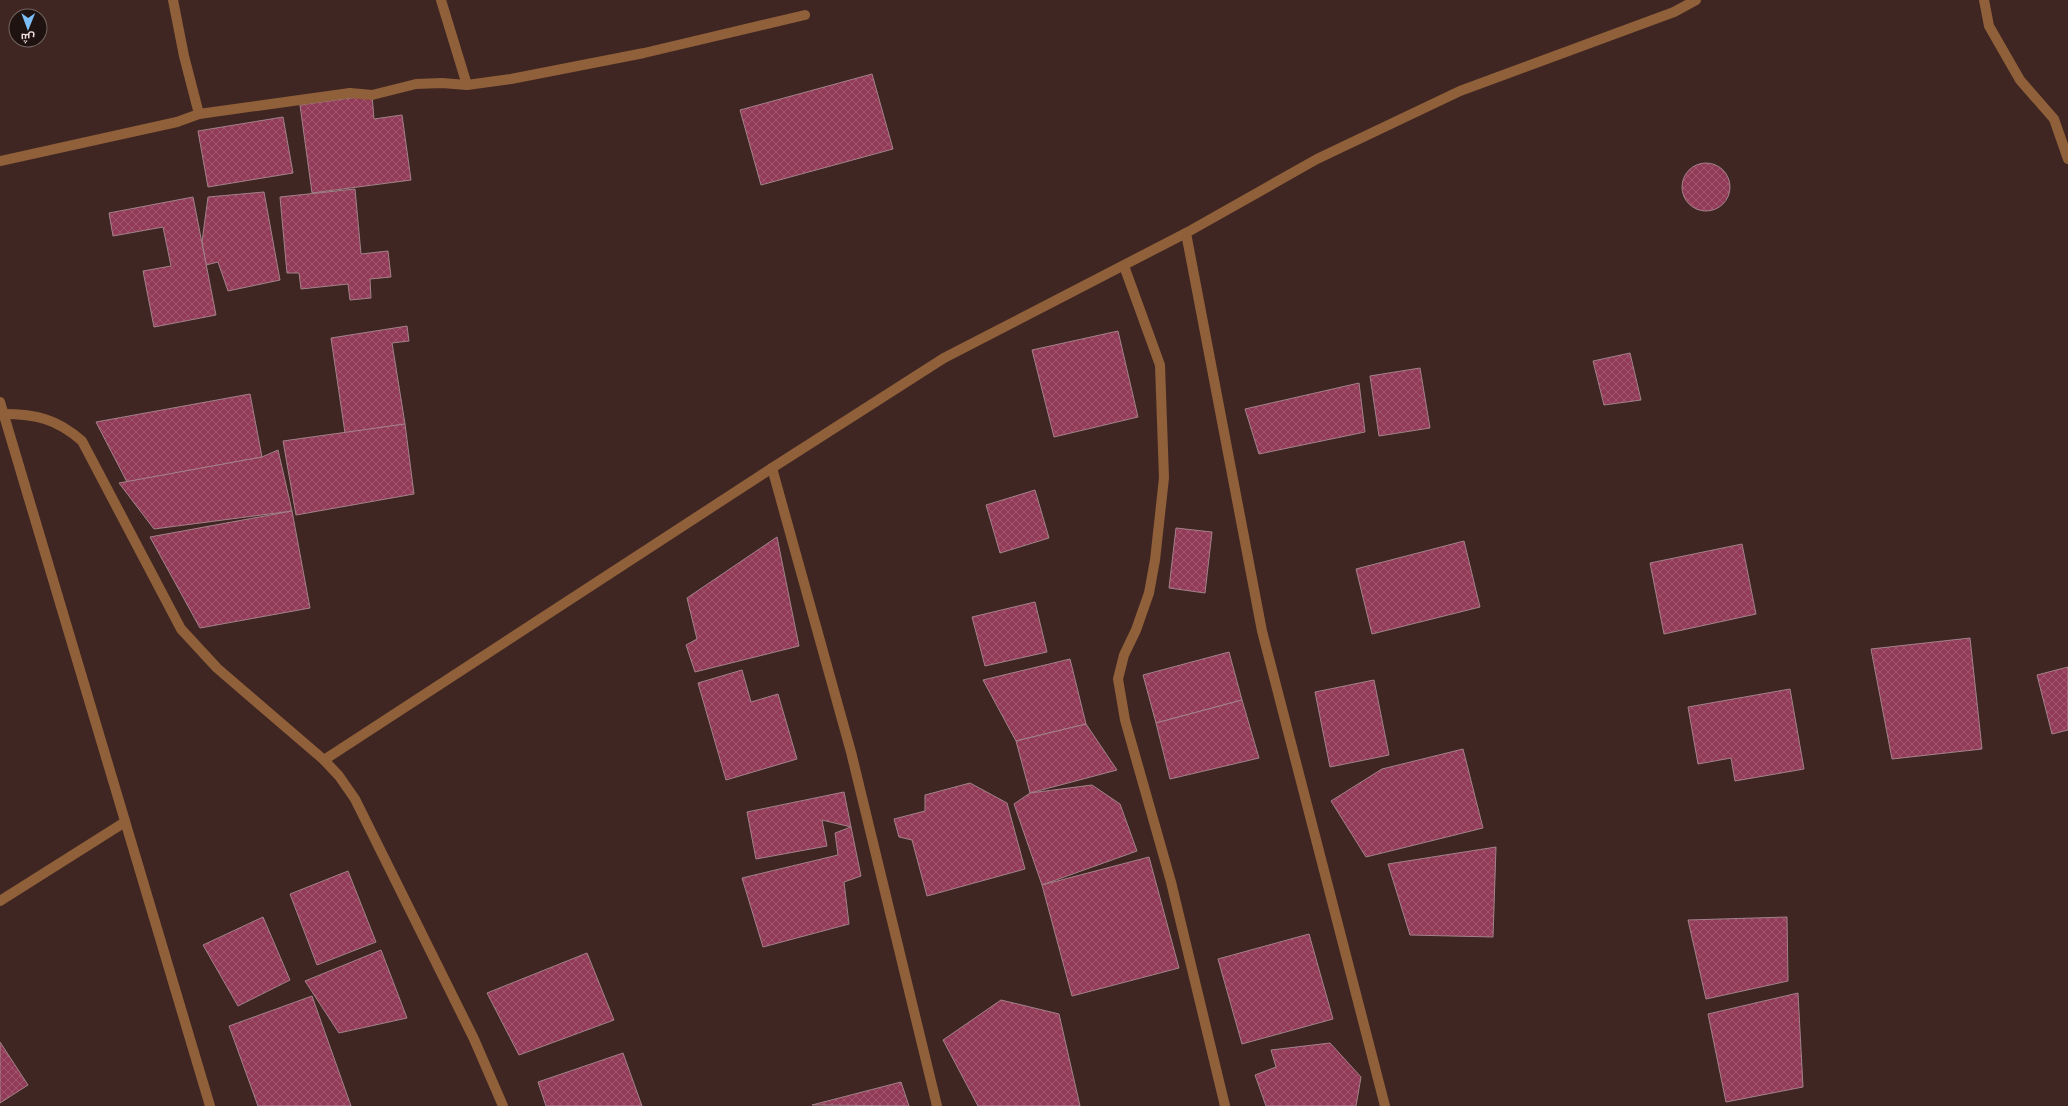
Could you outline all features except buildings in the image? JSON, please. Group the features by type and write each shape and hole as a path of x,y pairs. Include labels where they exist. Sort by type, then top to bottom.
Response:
{"street":[{"path":"174,0 184,56 199,114"},
{"path":"441,0 467,85"},
{"path":"324,760 772,468 944,358 1186,234 1317,159 1460,91 1674,12 1696,0"},
{"path":"1984,0 1990,26 2020,80 2054,119 2068,159"},
{"path":"0,161 177,122 199,114 350,93 372,95 416,84 442,83 467,85 511,80 644,53 805,15"},
{"path":"1186,234 1262,630 1385,1106"},
{"path":"1124,266 1160,365 1164,478 1155,560 1149,593 1136,630 1124,655 1118,679 1125,720 1171,882 1225,1106"},
{"path":"0,402 210,1106"},
{"path":"3,414 24,414 44,418 63,426 82,441 181,629 217,668 324,760 339,776 355,799 474,1039 503,1106"},
{"path":"772,468 851,752 938,1106"},
{"path":"0,901 125,822"}]}
